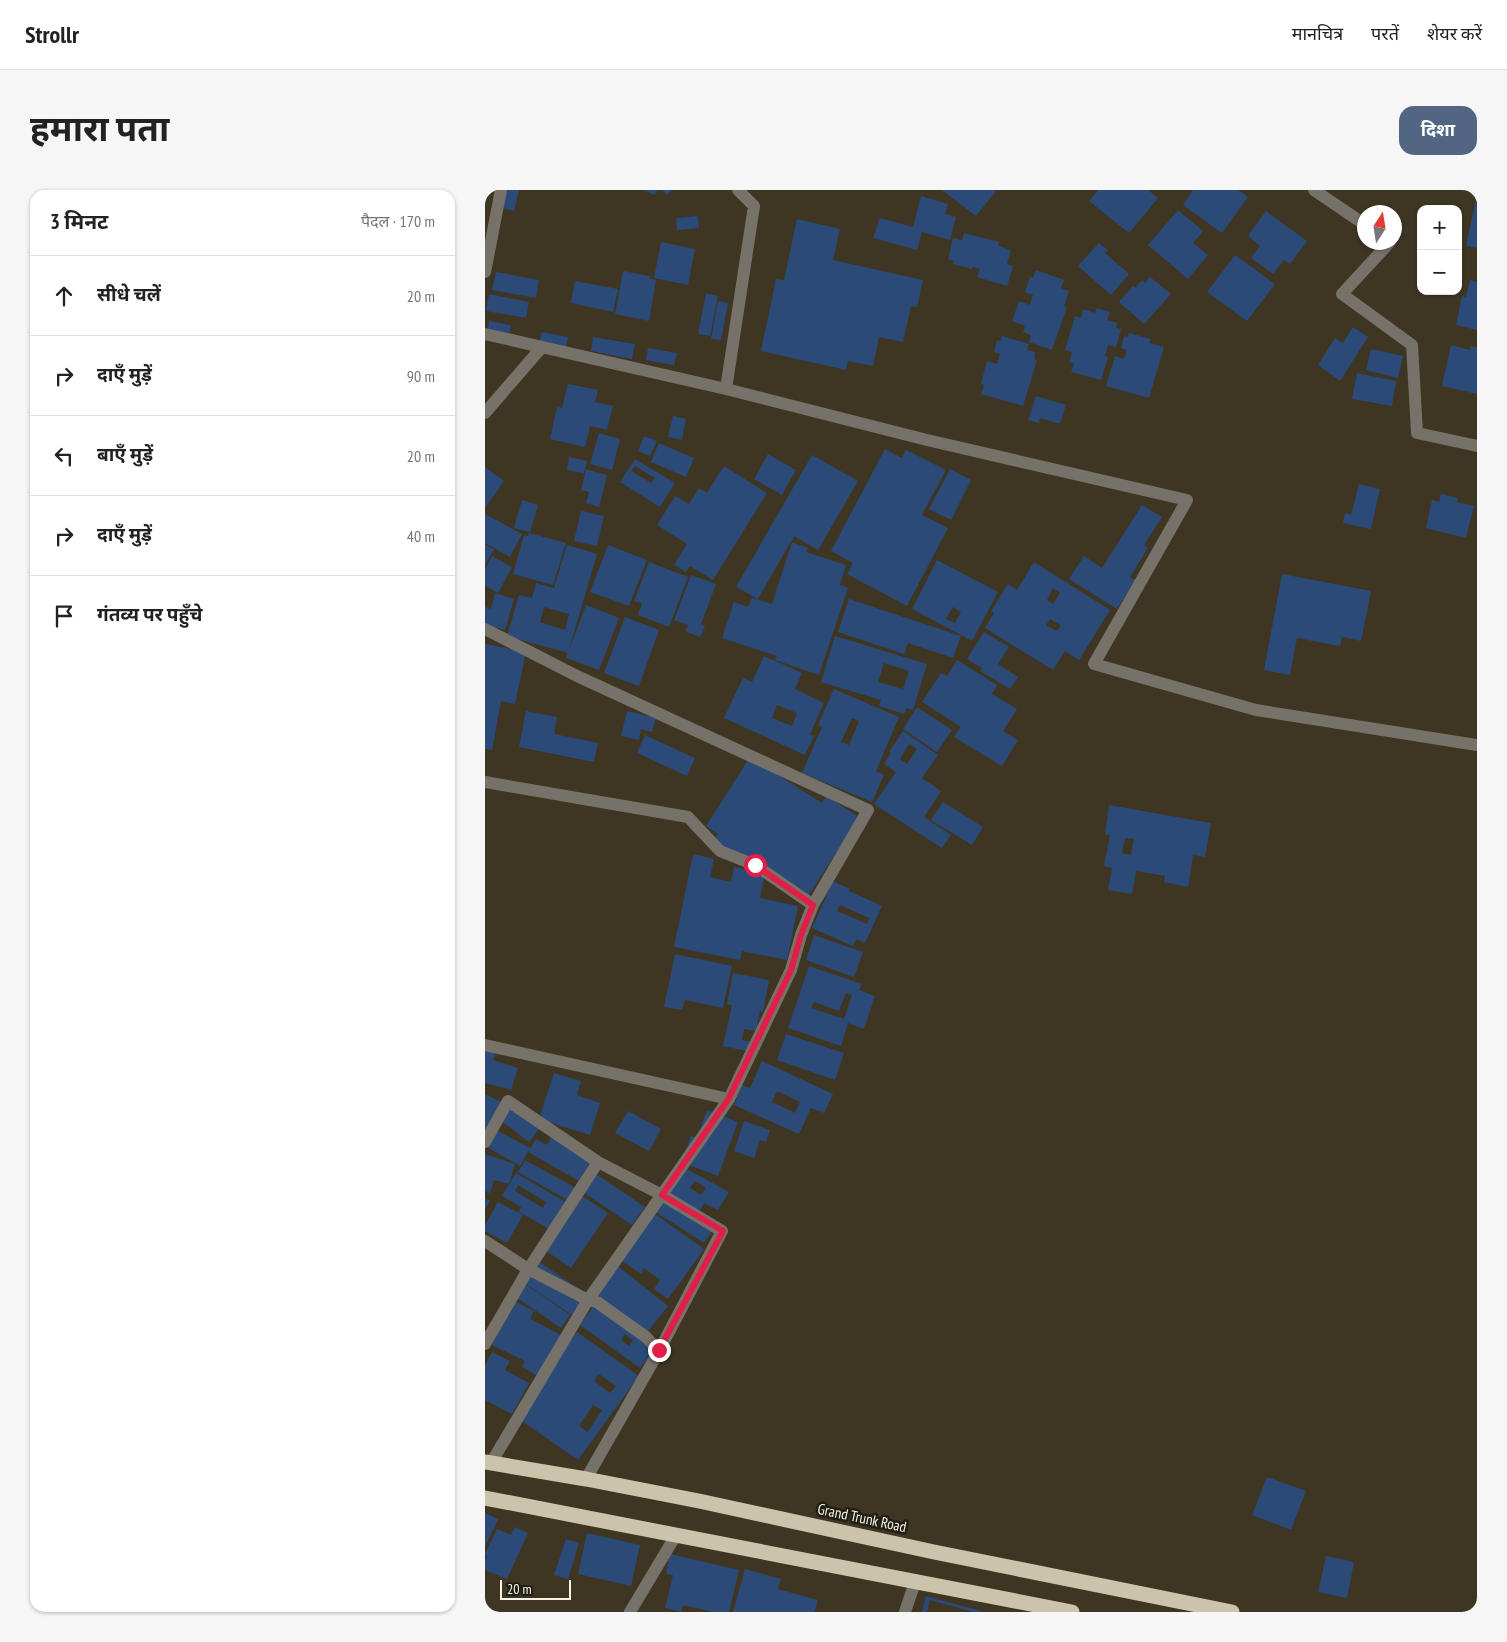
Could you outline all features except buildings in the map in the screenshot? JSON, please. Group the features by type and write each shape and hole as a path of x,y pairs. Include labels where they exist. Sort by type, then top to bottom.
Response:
{"highway":[{"name":"Grand Trunk Road","path":"488,1463 586,1479 1232,1612"},
{"path":"485,1498 1072,1612"}],"street":[{"path":"485,272 501,190"},
{"path":"726,389 754,206 738,190"},
{"path":"1314,190 1357,219"},
{"path":"1382,250 1341,294 1412,345 1417,433 1477,446"},
{"path":"485,334 726,389 927,440 1187,500 1094,664 1256,710 1477,746"},
{"path":"485,414 542,347"},
{"path":"485,629 577,676 868,810 813,905 801,935 791,970 729,1098 588,1300 488,1463"},
{"path":"485,782 688,817 720,851 755,865 813,905"},
{"path":"485,1044 729,1098"},
{"path":"485,1142 508,1101 598,1162 662,1195 723,1231 659,1350 586,1479"},
{"path":"485,1344 528,1269 598,1162"},
{"path":"485,1241 528,1269 588,1300 597,1302 646,1337 659,1350"},
{"path":"630,1612 676,1535"},
{"path":"905,1612 915,1582"}],"route":[{"path":"659,1350 723,1231 662,1195 729,1098 791,970 801,935 813,905 755,865"}]}
